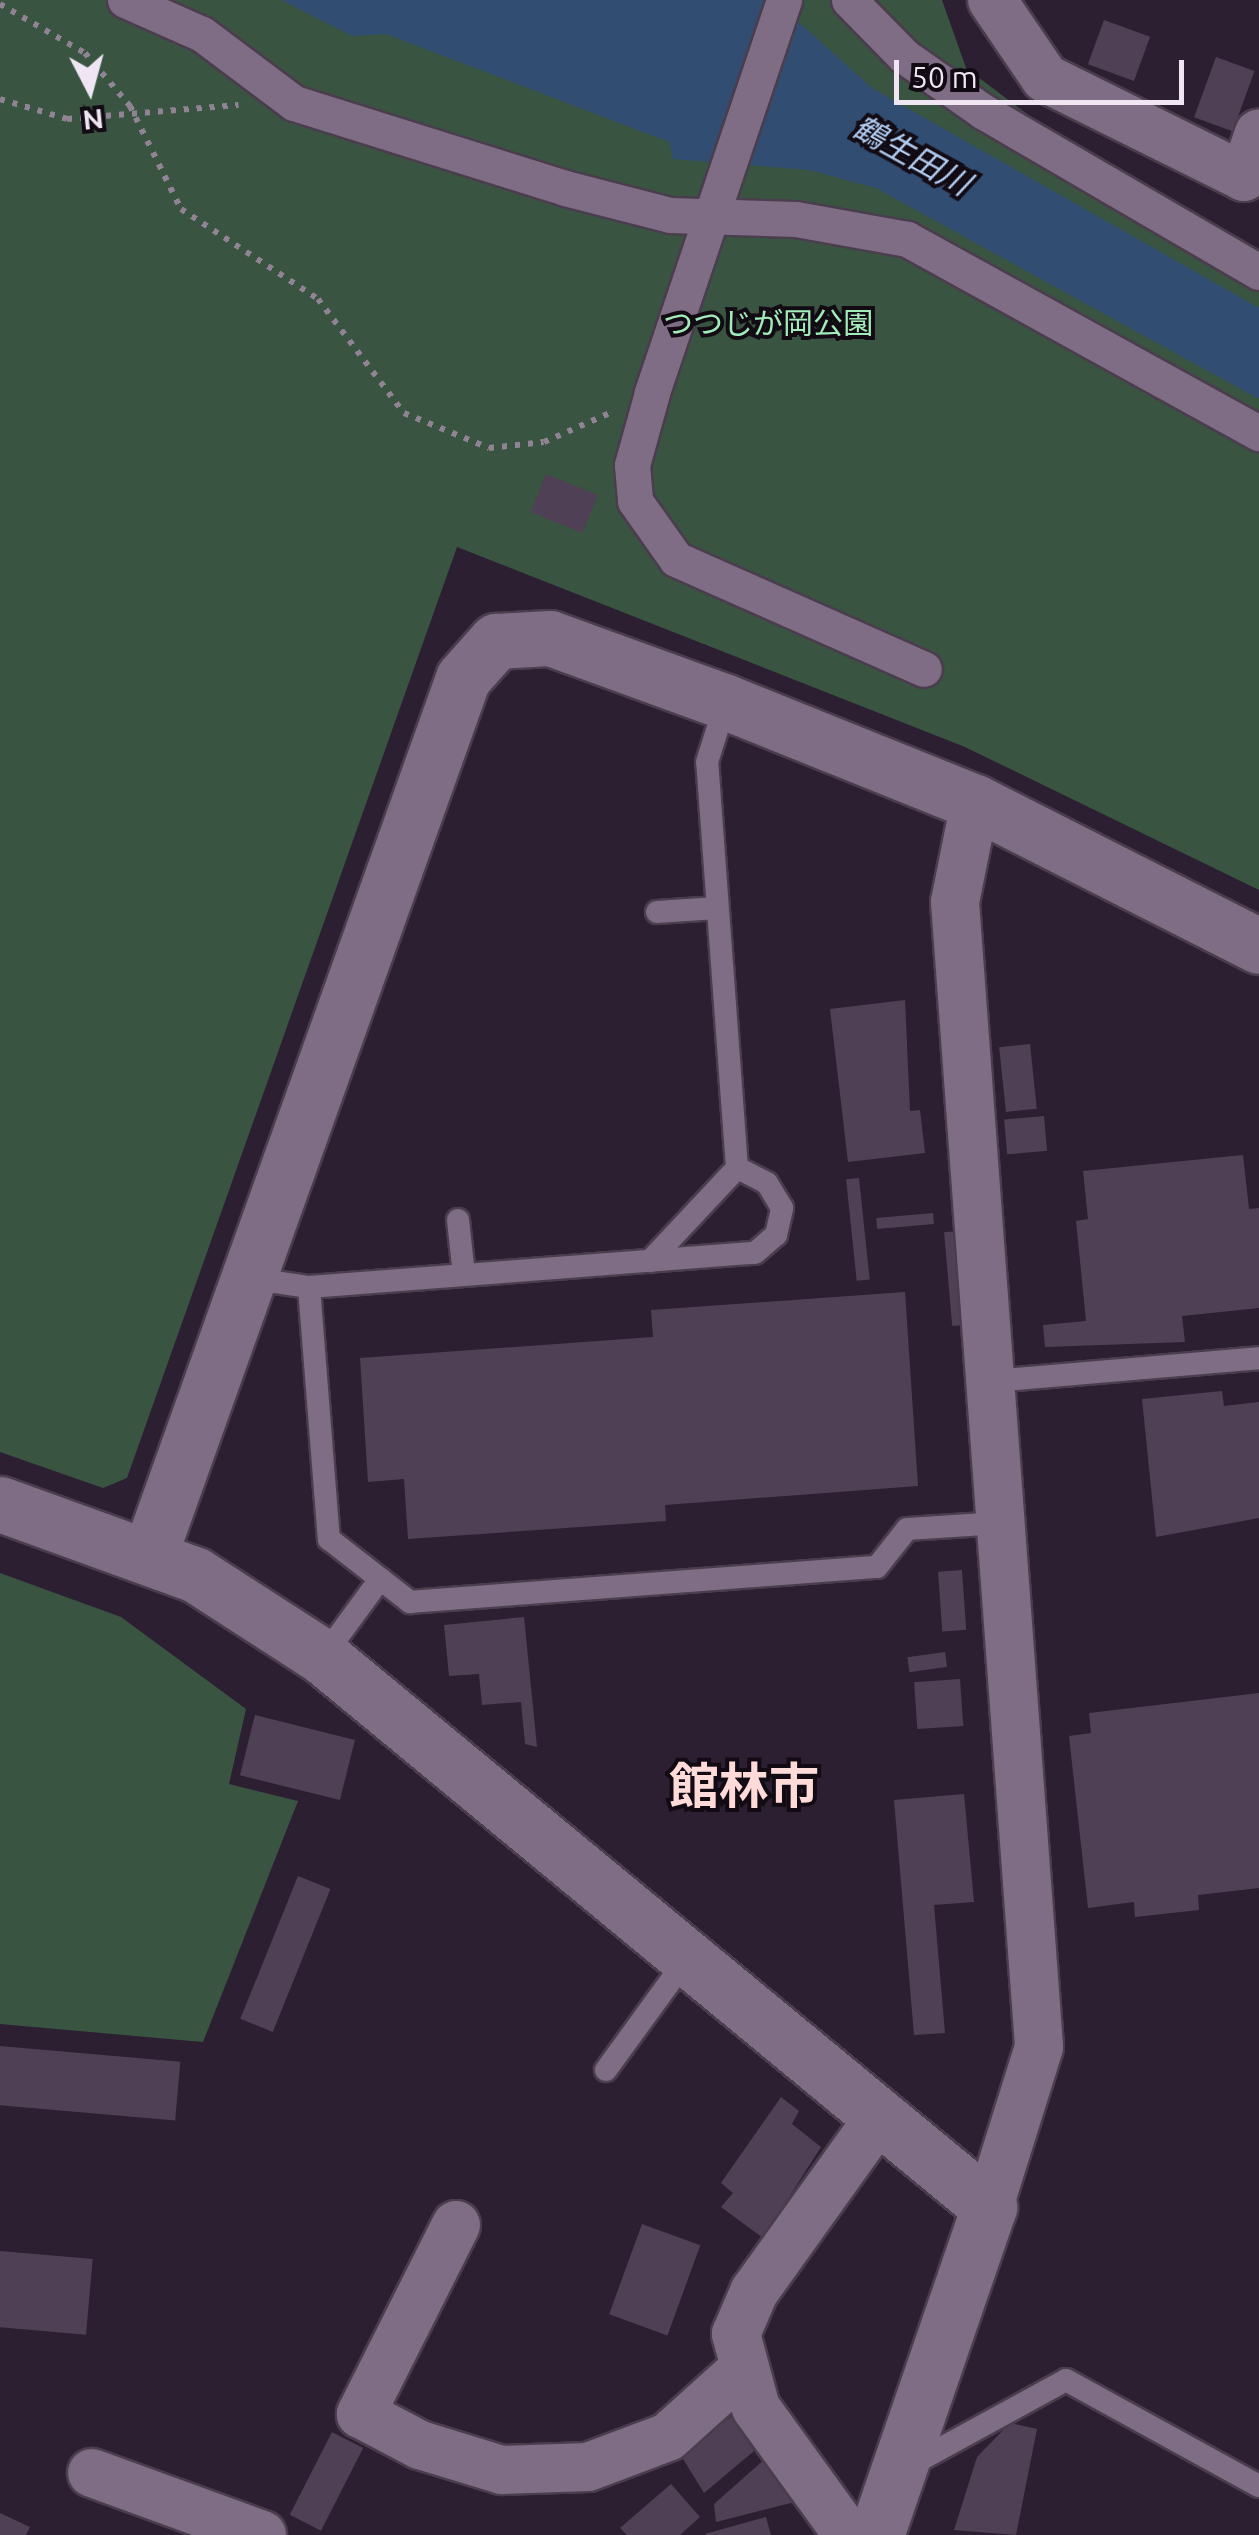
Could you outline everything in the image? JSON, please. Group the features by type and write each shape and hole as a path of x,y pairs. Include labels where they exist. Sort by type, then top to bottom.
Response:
{"street":[{"path":"125,0 202,34 294,102 565,188 717,202 907,238 1259,432"},
{"path":"784,0 652,393 632,484 662,548 924,669"},
{"path":"849,0 904,56 984,112 1259,272"},
{"path":"992,0 1045,78 1244,177 1259,134"},
{"path":"149,1556 476,656 514,635 550,638 726,702 975,802 1259,946"},
{"path":"876,2535 989,2207 1039,2047 956,902 975,802"},
{"path":"0,1504 149,1556 234,1595 323,1657 989,2207"},
{"path":"848,2535 739,2373 736,2334 754,2292 880,2116"},
{"path":"456,2225 361,2414 420,2445 502,2470 588,2467 668,2437 739,2373"},
{"path":"92,2473 262,2535"}],"lane":[{"path":"650,1261 738,1168 707,762 726,702"},
{"path":"657,912 718,908"},
{"path":"248,1278 309,1287 650,1261 767,1246 782,1208 767,1184 738,1168"},
{"path":"458,1220 464,1275"},
{"path":"309,1287 328,1540 410,1602 876,1567 908,1529 1000,1523"},
{"path":"992,1382 1259,1358"},
{"path":"323,1657 380,1579"},
{"path":"606,2070 686,1960"},
{"path":"899,2471 1066,2380 1259,2486"}],"path":[{"path":"0,4 85,53 136,117 182,208 318,298 389,398 430,429 518,446 652,393"},
{"path":"0,99 66,119 136,117 294,102"}],"green space":[{"name":"つつじが岡公園","path":"0,0 942,0 966,68 1043,126 1259,249 1259,890 965,747 457,547 127,1478 103,1488 0,1452"},
{"path":"0,1573 121,1617 246,1709 229,1784 298,1801 203,2042 0,2024"}],"water":[{"name":"鶴生田川","path":"282,0 774,0 872,88 1259,308 1259,399 876,188 809,170 673,159 669,142 386,34 352,36"}],"building":[{"path":"1104,20 1150,37 1134,81 1088,64"},
{"path":"1216,57 1255,71 1233,131 1194,117"},
{"path":"546,474 598,495 583,533 531,512"},
{"path":"905,1000 910,1111 920,1110 925,1153 848,1162 830,1009"},
{"path":"1030,1044 1037,1109 1006,1112 999,1047"},
{"path":"1044,1116 1047,1151 1007,1154 1004,1119"},
{"path":"1243,1155 1249,1209 1259,1208 1259,1308 1182,1316 1185,1342 1045,1347 1043,1325 1086,1321 1076,1221 1088,1219 1083,1171"},
{"path":"859,1178 870,1279 857,1281 846,1179"},
{"path":"933,1213 934,1224 877,1229 876,1218"},
{"path":"959,1231 967,1325 952,1326 944,1232"},
{"path":"905,1292 918,1486 665,1505 666,1521 408,1539 404,1479 368,1482 360,1358 653,1337 651,1310"},
{"path":"1222,1391 1224,1406 1259,1402 1259,1518 1156,1537 1142,1399"},
{"path":"962,1570 966,1630 942,1632 938,1572"},
{"path":"524,1617 537,1747 525,1744 521,1702 482,1705 479,1674 449,1676 444,1625"},
{"path":"945,1652 947,1667 909,1672 907,1657"},
{"path":"960,1679 963,1726 917,1729 914,1682"},
{"path":"1259,1693 1259,1888 1198,1895 1199,1910 1135,1917 1134,1902 1088,1908 1069,1736 1091,1733 1089,1713"},
{"path":"255,1715 355,1740 340,1800 240,1775"},
{"path":"964,1794 974,1902 934,1905 945,2033 914,2035 894,1800"},
{"path":"298,1876 330,1889 273,2032 240,2019"},
{"path":"0,2046 180,2062 175,2121 0,2105"},
{"path":"781,2097 799,2111 792,2124 821,2147 763,2238 721,2207 733,2193 721,2183"},
{"path":"642,2224 700,2245 667,2335 609,2314"},
{"path":"0,2251 93,2259 86,2335 0,2327"},
{"path":"731,2417 754,2451 704,2493 680,2454"},
{"path":"1010,2423 1037,2429 1016,2535 954,2530 977,2457"},
{"path":"332,2432 363,2448 321,2531 290,2515"},
{"path":"766,2458 799,2501 716,2522 714,2504"},
{"path":"671,2484 700,2517 680,2535 627,2535 620,2528"},
{"path":"0,2513 30,2527 26,2535 0,2535"},
{"path":"766,2517 771,2535 705,2534"}],"district":[{"name":"館林市","path":"744,1786"}]}
